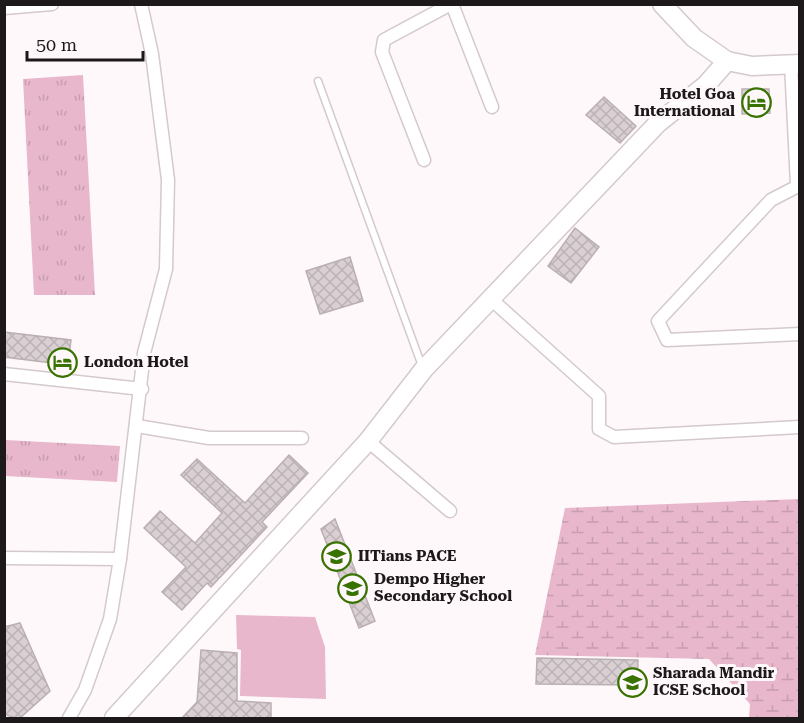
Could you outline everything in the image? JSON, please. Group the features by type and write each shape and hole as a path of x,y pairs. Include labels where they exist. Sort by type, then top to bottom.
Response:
{"main road":[{"path":"662,4 694,38 728,61 752,66 795,64"},
{"path":"114,718 368,441 424,369 658,123 706,86 728,61"}],"street":[{"path":"4,8 52,4"},
{"path":"69,718 85,690 110,619 142,389 144,353 166,269 168,180 152,54 141,4"},
{"path":"424,160 382,52 384,40 452,4 492,107"},
{"path":"795,64 798,185 771,200 658,321 667,340 800,334"},
{"path":"492,300 598,396 599,429 614,436 800,427"},
{"path":"4,374 142,389"},
{"path":"137,426 209,438 302,438"},
{"path":"368,441 450,511"},
{"path":"4,558 120,559"}],"lane":[{"path":"318,81 424,369"}],"green space":[{"path":"83,75 95,295 34,295 23,79"},
{"path":"5,440 120,446 117,482 5,476"},
{"path":"799,499 799,718 749,718 750,704 709,659 535,655 565,508"},
{"path":"236,615 315,617 325,647 326,699 240,696 241,650 237,649"}],"building":[{"path":"742,89 769,89 770,113 742,114"},
{"path":"604,97 636,126 620,143 586,115"},
{"path":"575,228 599,247 571,283 548,266"},
{"path":"350,257 363,301 320,314 306,271"},
{"path":"4,332 71,340 68,365 4,357"},
{"path":"289,455 308,473 262,522 267,527 211,587 207,583 182,610 162,592 186,567 144,528 160,511 195,543 222,513 181,475 197,459 245,503"},
{"path":"335,519 375,621 359,628 321,529"},
{"path":"20,623 50,691 20,718 15,718 4,714 4,627"},
{"path":"201,650 237,653 237,701 271,703 271,718 182,718 197,702"},
{"path":"537,658 638,660 637,685 536,684"}],"place":[{"name":"Hotel Goa International","path":"756,103"},
{"name":"London Hotel","path":"63,362"},
{"name":"IITians PACE","path":"337,556"},
{"name":"Dempo Higher Secondary School","path":"353,588"},
{"name":"Sharada Mandir ICSE School","path":"632,682"}]}
